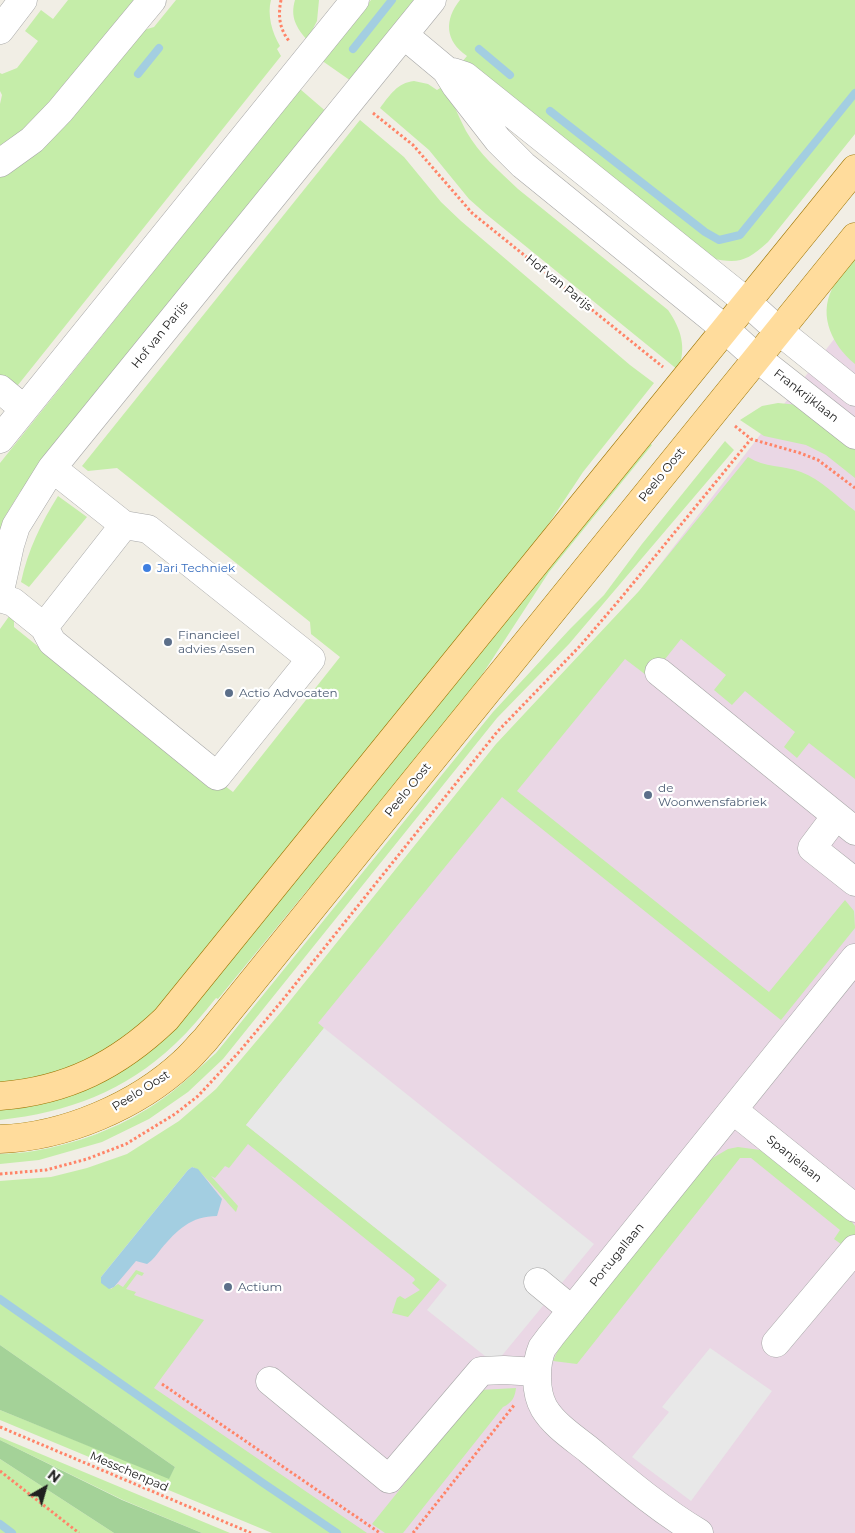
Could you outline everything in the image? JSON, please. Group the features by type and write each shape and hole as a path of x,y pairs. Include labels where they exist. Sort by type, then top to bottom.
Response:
{"main road":[{"path":"0,1096 19,1095 52,1088 78,1079 103,1067 144,1040 166,1019 855,168"},
{"name":"Peelo Oost","path":"0,1139 45,1134 76,1125 121,1106 161,1081 184,1063 206,1040 855,237"}],"street":[{"path":"0,30 23,0"},
{"path":"0,163 32,140 60,111 152,0"},
{"path":"0,439 354,0"},
{"name":"Hof van Parijs","path":"0,591 16,526 52,468 432,0"},
{"path":"404,35 446,70 456,86 498,140 523,165 725,329 757,358"},
{"path":"446,70 465,76 748,302 780,331 855,392"},
{"name":"Frankrijklaan","path":"757,358 855,435"},
{"path":"0,389 24,409"},
{"path":"0,598 13,602 44,627 52,642 217,776 311,659 148,529 124,525 52,468"},
{"path":"44,627 124,525"},
{"path":"659,672 845,823 812,848 855,882"},
{"name":"Portugallaan","path":"699,1533 643,1495 558,1425 544,1408 540,1394 537,1372 542,1348 855,958"},
{"name":"Spanjelaan","path":"733,1110 855,1208"},
{"path":"776,1343 855,1249"},
{"path":"538,1282 572,1310"},
{"path":"270,1381 389,1479 481,1371 537,1372"}],"path":[{"path":"281,0 279,13 283,32 290,43 307,59"},
{"name":"Hof van Parijs","path":"354,97 413,145 472,214 682,382"},
{"path":"751,439 818,460 855,488"},
{"path":"162,1384 380,1533"},
{"path":"413,1533 515,1403"},
{"name":"Messchenpad","path":"0,1427 251,1533"},
{"path":"0,1471 79,1533"}],"shaded area":[{"path":"855,312 855,1533 355,1533 64,1336"},
{"path":"324,1028 594,1244 495,1364 427,1310 447,1285 246,1125"},
{"path":"710,1348 772,1391 691,1501 632,1457 669,1412 662,1407"}],"green space":[{"path":"68,0 138,0 87,66 0,153 0,104 2,95 0,91 0,73 2,74 17,68 38,41 25,31 41,10 53,19"},
{"path":"176,0 271,0 271,23 280,46 277,49 281,56 14,390 0,378 0,173 137,32 154,27"},
{"path":"295,0 319,0 317,21 307,40 295,22 293,12"},
{"path":"371,0 417,0 351,81 321,60"},
{"path":"460,0 855,0 855,134 768,242 760,249 741,260 728,261 710,258 461,63 467,56 454,44 449,30 451,15"},
{"path":"414,81 428,84 437,90 445,85 466,131 490,162 518,189 668,310 681,338 682,354 678,370 486,214 469,199 429,150 380,108 398,87"},
{"path":"300,89 329,114 20,492 4,518 0,532 0,463"},
{"path":"360,120 404,157 441,202 461,221 630,365 654,383 583,472 520,567 156,1018 109,1056 0,1088 0,629 10,615 14,618 14,627 184,764 197,765 233,792 340,657 311,634 310,622 117,468 88,471 82,466"},
{"path":"855,257 855,364 834,340 827,320 827,310 828,300 834,285"},
{"path":"778,403 799,405 855,444 855,478 826,455 806,445 764,436 740,420 762,406"},
{"path":"645,439 652,445 549,572 480,678 311,890 309,888 218,999 216,998 186,1033 156,1061 136,1075 94,1097 49,1112 0,1120 0,1105 99,1079"},
{"path":"725,441 734,450 569,644 497,718 223,1059 188,1092 149,1119 102,1142 39,1160 0,1164 0,1154 30,1152 50,1148 112,1128 141,1113 171,1093 216,1053 493,712 604,595 642,544"},
{"path":"748,457 767,465 794,470 808,475 855,511 855,779 809,743 797,758 784,747 795,732 745,691 732,705 714,690 726,675 681,639 650,678 625,659 517,791 769,992 845,900 854,911 855,928 781,1020 502,797 318,1023 324,1028 246,1125 440,1279 408,1317 392,1313 397,1298 400,1296 405,1299 420,1290 412,1283 415,1280 414,1278 248,1144 229,1168 225,1166 215,1178 211,1176 238,1206 236,1212 208,1180 192,1167 101,1277 111,1289 118,1284 123,1287 136,1270 144,1273 142,1276 137,1274 126,1289 136,1292 134,1295 204,1320 154,1388 367,1533 272,1533 0,1420 0,1410 169,1478 175,1467 0,1345 0,1181 51,1177 87,1168 127,1154 179,1121 216,1089 281,1012 496,744 639,591"},
{"path":"58,496 87,517 29,587 21,582 27,559 46,516"},
{"path":"738,1147 760,1150 852,1222 855,1226 855,1236 845,1247 834,1239 840,1230 751,1158 740,1158 577,1364 553,1361 559,1348 711,1159 728,1149"},
{"path":"0,1345 175,1467 169,1479 0,1410"},
{"path":"516,1388 511,1402 503,1407 403,1533 385,1533 372,1524 480,1390"},
{"path":"0,1437 230,1533 202,1533 123,1500 0,1440"},
{"path":"0,1440 122,1500 202,1533 114,1533 0,1459"},
{"path":"0,1459 114,1533 0,1533"}],"water":[{"path":"192,1167 198,1169 222,1199 217,1216 200,1218 185,1225 147,1264 136,1261 114,1287 109,1289 101,1283 101,1277"}],"waterway":[{"path":"353,49 392,0"},
{"path":"138,74 159,48"},
{"path":"479,49 510,75"},
{"path":"550,111 705,232 719,240 740,235 855,93"},
{"path":"0,1299 337,1533"},
{"path":"0,1524 12,1533"}],"place":[{"name":"Jari Techniek","path":"147,568"},
{"name":"Financieel advies Assen","path":"168,642"},
{"name":"Actio Advocaten","path":"229,693"},
{"name":"de Woonwensfabriek","path":"648,795"},
{"name":"Actium","path":"228,1287"}]}
